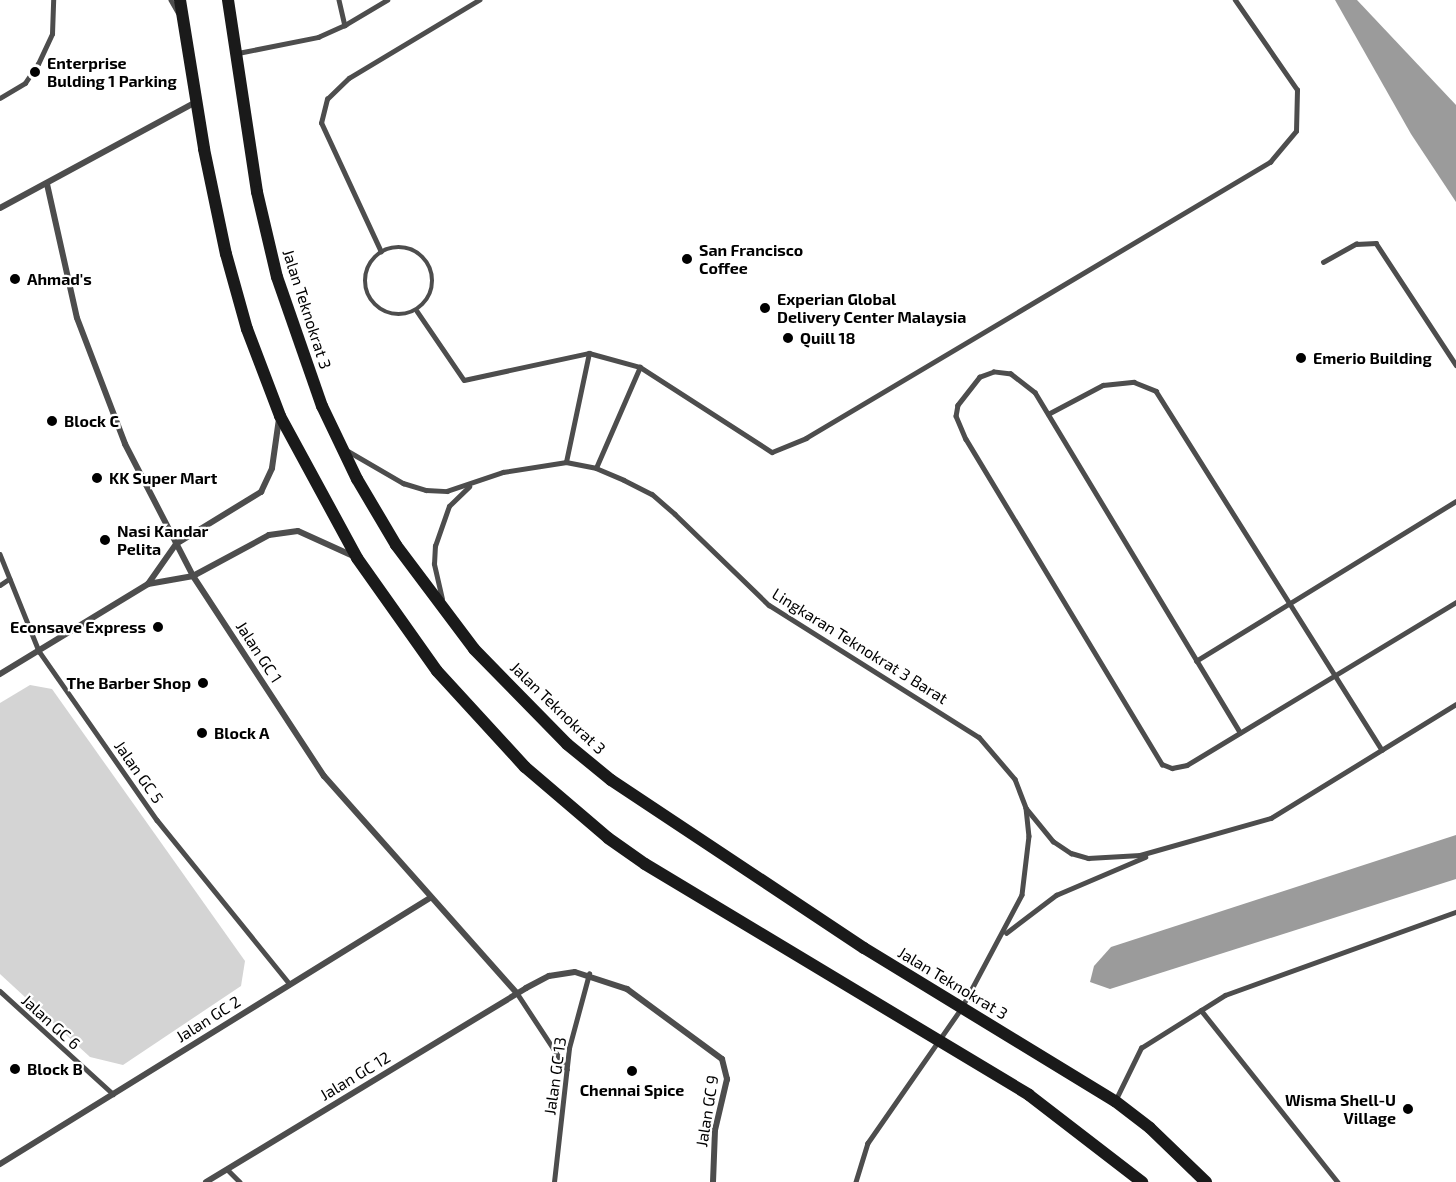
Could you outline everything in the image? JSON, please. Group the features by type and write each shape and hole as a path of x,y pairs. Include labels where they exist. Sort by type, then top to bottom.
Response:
{"main road":[{"path":"180,0 196,102 225,254 247,329 280,416 357,558 437,671 525,767 574,812 645,864 1029,1095 1142,1182"},
{"name":"Jalan Teknokrat 3","path":"230,0 256,192 277,277 322,406 341,446 396,545 447,612 520,699 611,780 711,849 962,1008 1115,1101 1150,1128 1206,1182"}],"street":[{"path":"0,208 196,102"},
{"name":"Jalan GC 1","path":"47,184 77,318 125,444 193,576 324,776 430,898 517,993"},
{"path":"148,584 176,544 261,492 272,468 280,416"},
{"path":"0,674 148,584 193,576 284,531 311,536 357,558"},
{"name":"Jalan GC 2","path":"0,1164 430,898"},
{"name":"Jalan GC 12","path":"206,1182 517,993 549,976 565,972 589,974 627,988 712,1049"},
{"name":"Jalan GC 9","path":"712,1049 727,1068 715,1130 713,1182"}],"lane":[{"path":"0,98 25,83 38,64 52,34 53,0"},
{"path":"171,0 184,22"},
{"path":"339,0 345,25"},
{"path":"237,53 318,37 345,25 387,0"},
{"path":"381,252 321,123 327,99 349,78 479,0"},
{"path":"417,311 464,380 589,353 640,367 772,452 806,438 1270,162 1296,131 1297,90 1235,0"},
{"path":"1323,262 1356,244 1376,243 1456,365"},
{"path":"392,247 413,249 429,263 434,284 431,295 417,311 400,315 382,311 367,294 367,270 381,252 392,247"},
{"path":"566,462 589,353"},
{"path":"596,468 640,367"},
{"path":"1239,733 1048,414 1025,381 1011,374 994,372 966,391 958,405 956,416 1162,764 1172,768 1187,765 1456,602"},
{"path":"1048,414 1103,385 1134,382 1156,391 1382,750"},
{"name":"Lingkaran Teknokrat 3 Barat","path":"341,446 403,483 447,491 471,485 502,472 566,462 596,468 651,494 769,605 979,737 1015,779 1026,808 1027,866 1022,896 1004,936 962,1008 883,1119 850,1182"},
{"name":"Lingkaran Teknokrat 3 Barat","path":"447,612 434,564 435,546 449,506 471,485"},
{"path":"1197,661 1456,501"},
{"name":"Jalan GC 5","path":"0,554 39,651 158,820 290,984"},
{"path":"0,585 9,579"},
{"path":"1026,808 1053,841 1088,858 1140,855 1271,818 1456,704"},
{"path":"1004,936 1056,895 1170,847"},
{"path":"1115,1101 1141,1048 1241,988 1456,912"},
{"name":"Jalan GC 13","path":"554,1182 567,1069 578,1009 589,974"},
{"name":"Jalan GC 6","path":"0,991 113,1094"},
{"name":"Jalan GC 1","path":"517,993 567,1069"},
{"path":"1202,1010 1338,1182"},
{"path":"227,1169 240,1182"},
{"path":"856,1173 856,1182"}],"shaded area":[{"path":"1335,0 1357,0 1456,105 1456,202 1411,134"},
{"path":"30,685 52,689 245,961 241,986 123,1065 90,1057 0,974 0,703"},
{"path":"1456,835 1456,879 1110,989 1090,982 1094,966 1111,947"}],"place":[{"name":"Enterprise Bulding 1 Parking","path":"35,72"},
{"name":"San Francisco Coffee","path":"687,259"},
{"name":"Ahmad's","path":"15,279"},
{"name":"Experian Global Delivery Center Malaysia","path":"765,308"},
{"name":"Quill 18","path":"788,338"},
{"name":"Emerio Building","path":"1301,358"},
{"name":"Block C","path":"52,421"},
{"name":"KK Super Mart","path":"97,478"},
{"name":"Nasi Kandar Pelita","path":"105,540"},
{"name":"Econsave Express","path":"158,627"},
{"name":"The Barber Shop","path":"203,683"},
{"name":"Block A","path":"202,733"},
{"name":"Block B","path":"15,1069"},
{"name":"Chennai Spice","path":"632,1071"},
{"name":"Wisma Shell-U Village","path":"1408,1109"}]}
